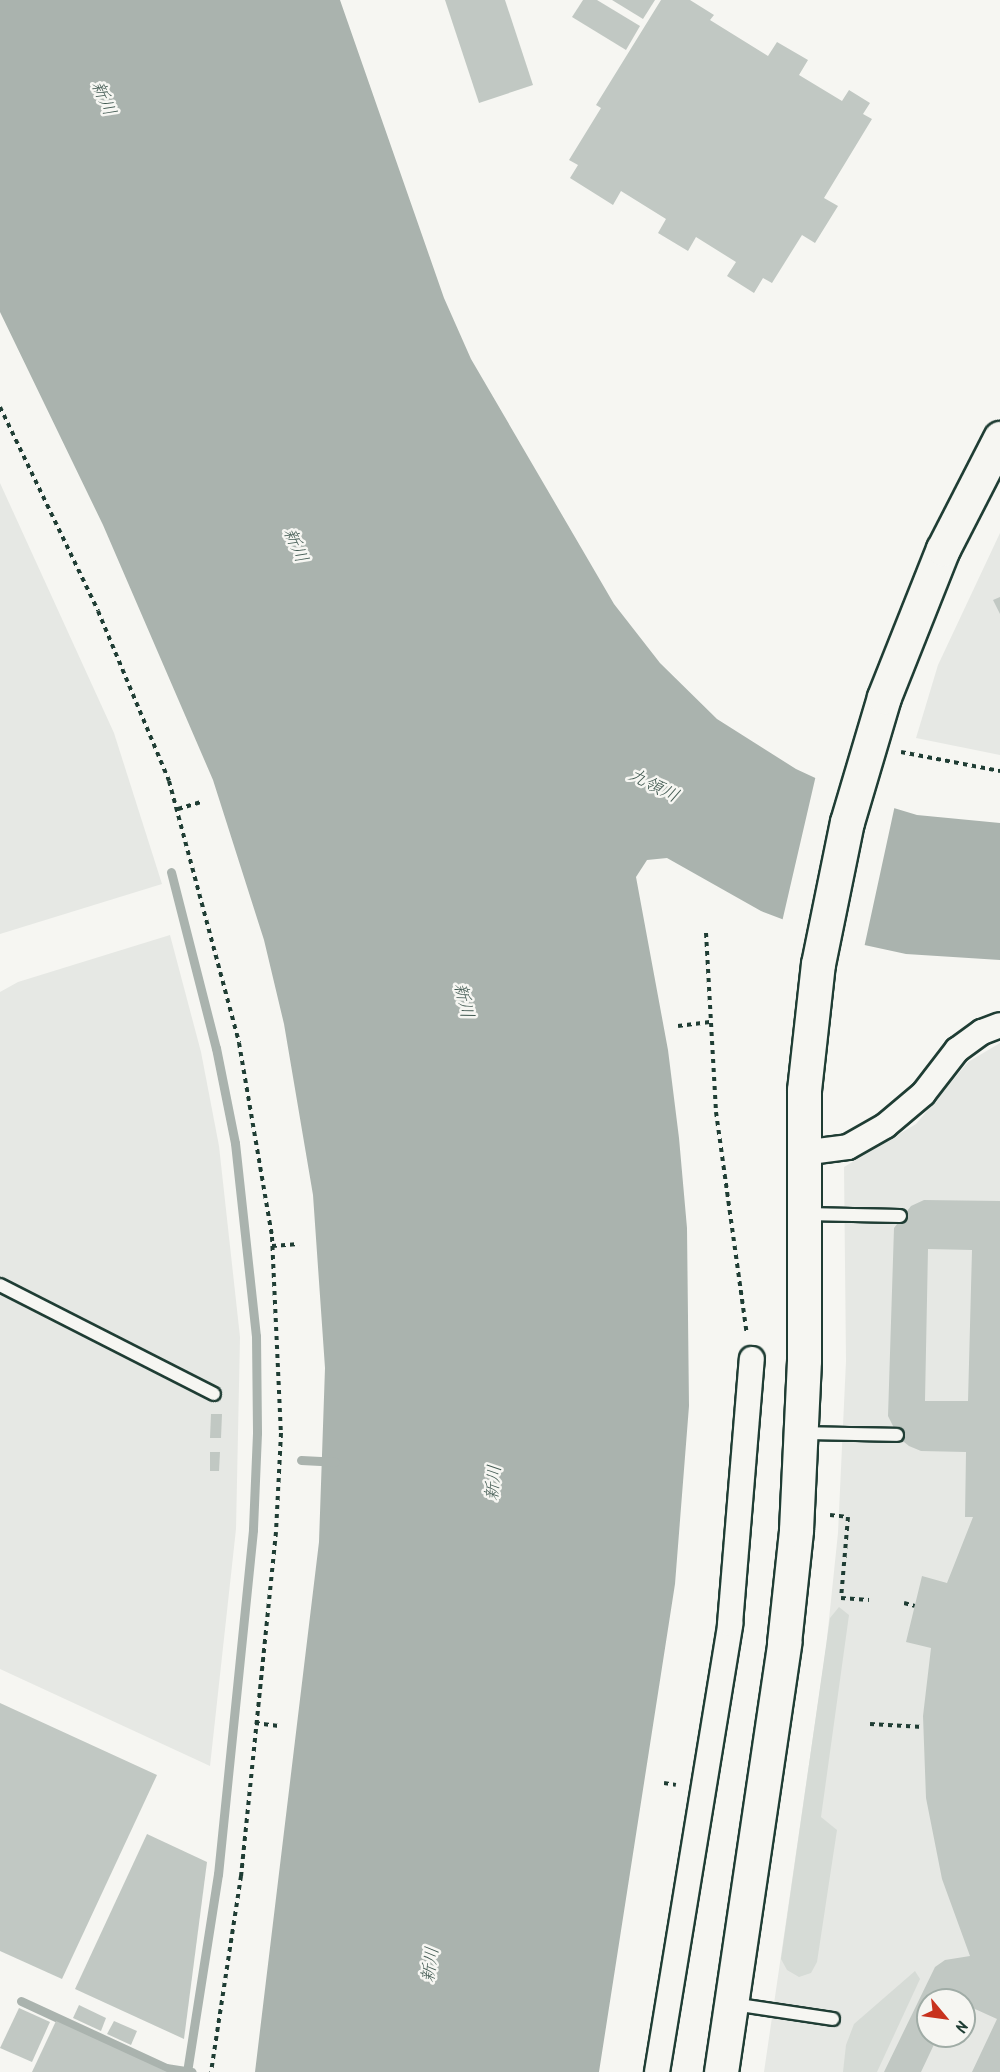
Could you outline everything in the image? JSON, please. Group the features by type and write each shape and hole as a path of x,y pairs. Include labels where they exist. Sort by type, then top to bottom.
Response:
{"street":[{"path":"721,2072 784,1643 802,1432 804,1090 818,964 860,776 912,622 960,514 1000,438"},
{"path":"802,1153 848,1147 885,1126 923,1094 957,1050 982,1032 1000,1025"},
{"path":"657,2072 730,1624 752,1359"}],"lane":[{"path":"802,1213 900,1216"},
{"path":"0,1286 214,1394"},
{"path":"802,1432 897,1435"},
{"path":"732,2004 833,2019"}],"path":[{"path":"0,407 98,611 178,809 239,1043 258,1139 272,1246 281,1433 276,1532 241,1876 211,2072"},
{"path":"901,752 1000,771"},
{"path":"178,809 201,802"},
{"path":"706,933 721,1166 752,1359"},
{"path":"678,1026 710,1022"},
{"path":"272,1246 299,1244"},
{"path":"830,1515 848,1517 841,1598 869,1600"},
{"path":"904,1603 915,1606"},
{"path":"255,1723 281,1726"},
{"path":"870,1724 923,1727"}],"shaded area":[{"path":"0,483 114,733 162,884 0,934"},
{"path":"1000,533 1000,755 916,738 938,665"},
{"path":"170,935 201,1052 219,1146 240,1337 236,1529 210,1766 0,1669 0,992 18,982"},
{"path":"1000,1043 1000,2072 764,2072 826,1648 838,1533 846,1361 844,1167 916,1124 968,1062"},
{"path":"839,1607 849,1615 821,1817 837,1830 817,1962 811,1973 799,1977 787,1970 781,1959 830,1618"},
{"path":"915,1971 920,1979 877,2072 843,2072 846,2045 854,2024"}],"water":[{"path":"0,0 340,0 444,298 471,359 614,604 660,663 717,719 796,769 854,796 917,815 1000,823 1000,960 906,954 832,938 761,911 667,858 647,860 636,877 668,1050 679,1138 687,1228 689,1406 675,1584 599,2072 255,2072 319,1542 325,1368 313,1195 284,1024 264,940 213,780 103,525 0,312"}],"pier":[{"path":"816,775 855,793 895,805 864,948 782,922"}],"building":[{"path":"445,0 505,0 533,85 479,103"},
{"path":"583,0 597,0 640,26 626,50 572,17"},
{"path":"612,0 655,0 643,19"},
{"path":"661,0 690,0 714,15 710,20 768,56 777,42 808,60 799,75 842,101 849,90 870,103 863,114 872,119 824,198 838,206 815,243 802,235 772,283 763,278 754,293 727,276 736,262 696,237 688,251 658,233 666,219 621,191 613,205 570,178 578,165 569,160 601,108 596,105"},
{"path":"1000,597 1000,614 993,600"},
{"path":"924,1200 1000,1201 1000,2072 972,2072 997,2019 976,2009 976,1988 925,1988 935,1967 945,1960 970,1956 942,1879 926,1798 923,1716 931,1648 906,1642 922,1576 947,1583 973,1517 965,1517 966,1452 921,1451 909,1446 899,1438 888,1416 894,1228 911,1206","holes":["928,1249 972,1250 968,1401 925,1401"]},
{"path":"211,1414 222,1414 221,1438 210,1438"},
{"path":"210,1452 220,1452 219,1471 210,1471"},
{"path":"0,1703 157,1775 62,1979 0,1951"},
{"path":"147,1834 207,1862 184,2039 75,1989"},
{"path":"79,2005 106,2018 101,2031 73,2018"},
{"path":"916,2006 916,2048 932,2048 921,2072 884,2072"},
{"path":"19,2008 50,2022 32,2062 0,2048"},
{"path":"56,2021 167,2072 32,2072"},
{"path":"114,2021 137,2031 131,2045 107,2034"}],"waterway":[{"path":"171,872 216,1048 235,1143 256,1336 257,1433 253,1530 218,1874 187,2072"},
{"path":"301,1460 335,1462"},
{"path":"21,2001 166,2068 192,2072"}],"water label":[{"name":"新川","path":"102,99"},
{"name":"新川","path":"294,546"},
{"name":"九領川","path":"653,787"},
{"name":"新川","path":"462,1001"},
{"name":"新川","path":"495,1483"},
{"name":"新川","path":"432,1965"}]}
